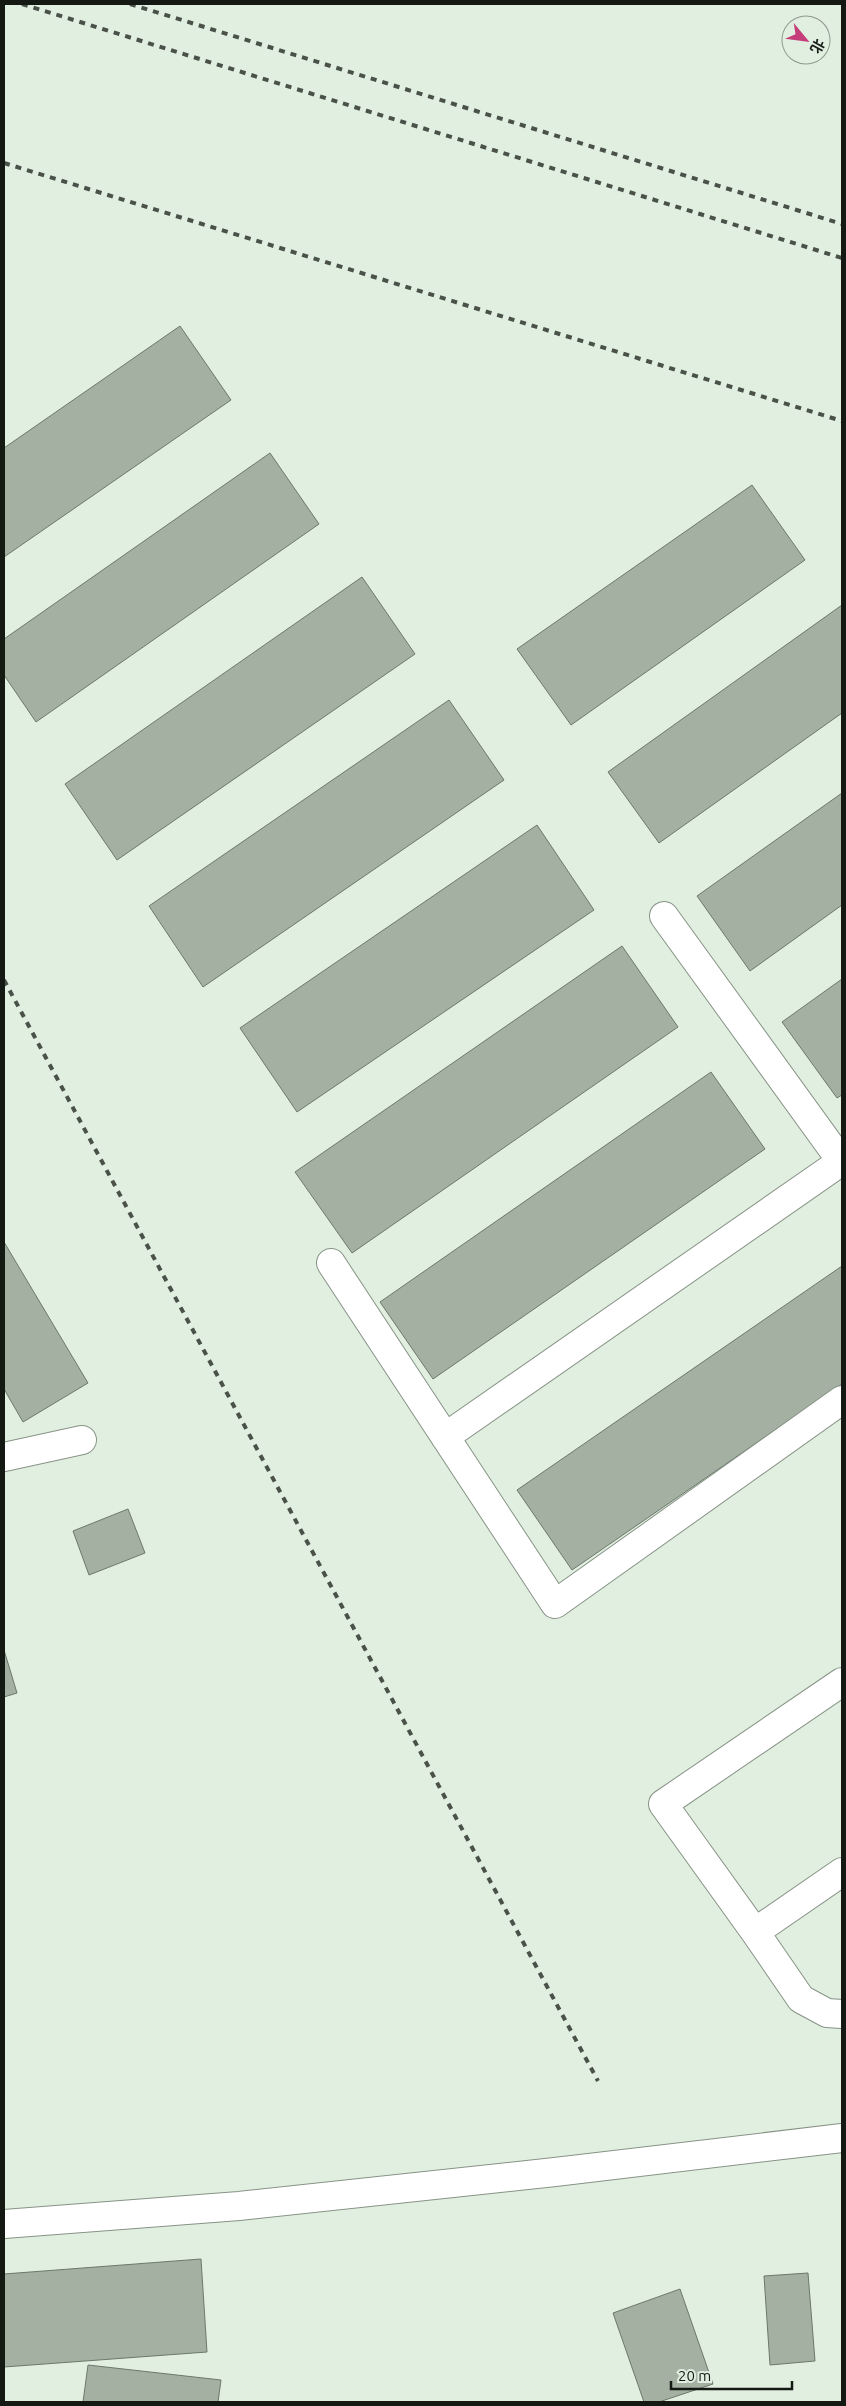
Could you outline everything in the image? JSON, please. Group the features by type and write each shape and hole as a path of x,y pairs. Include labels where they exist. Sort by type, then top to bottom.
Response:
{"street":[{"path":"445,1437 842,1161 664,916"},
{"path":"331,1263 555,1604 842,1400"},
{"path":"4,1457 82,1440"},
{"path":"842,1682 663,1804 802,1999 827,2013 842,2014"},
{"path":"755,1932 842,1872"},
{"path":"4,2224 248,2205 842,2138"}],"building":[{"path":"180,326 231,400 4,557 4,448"},
{"path":"270,453 319,524 36,722 4,675 4,639"},
{"path":"752,485 805,560 571,725 517,649"},
{"path":"362,577 415,654 117,860 65,784"},
{"path":"842,605 842,713 659,843 608,772"},
{"path":"449,700 504,780 203,987 149,906"},
{"path":"842,793 842,905 750,971 697,896"},
{"path":"537,825 594,910 297,1112 240,1028"},
{"path":"622,946 678,1027 352,1253 295,1172"},
{"path":"842,979 842,1095 837,1098 782,1022"},
{"path":"711,1072 765,1149 433,1379 380,1302"},
{"path":"4,1242 88,1383 23,1422 4,1389"},
{"path":"842,1266 842,1384 572,1570 517,1490"},
{"path":"128,1509 145,1553 89,1575 73,1531"},
{"path":"4,1650 17,1693 4,1697"},
{"path":"201,2259 207,2352 4,2367 4,2274"},
{"path":"808,2273 815,2361 770,2365 764,2276"},
{"path":"680,2289 713,2384 659,2402 644,2402 613,2313"},
{"path":"88,2365 221,2380 218,2402 83,2402"}],"railway":[{"path":"22,4 842,258"},
{"path":"130,4 842,224"},
{"path":"4,163 842,421"},
{"path":"4,980 598,2081"}]}
